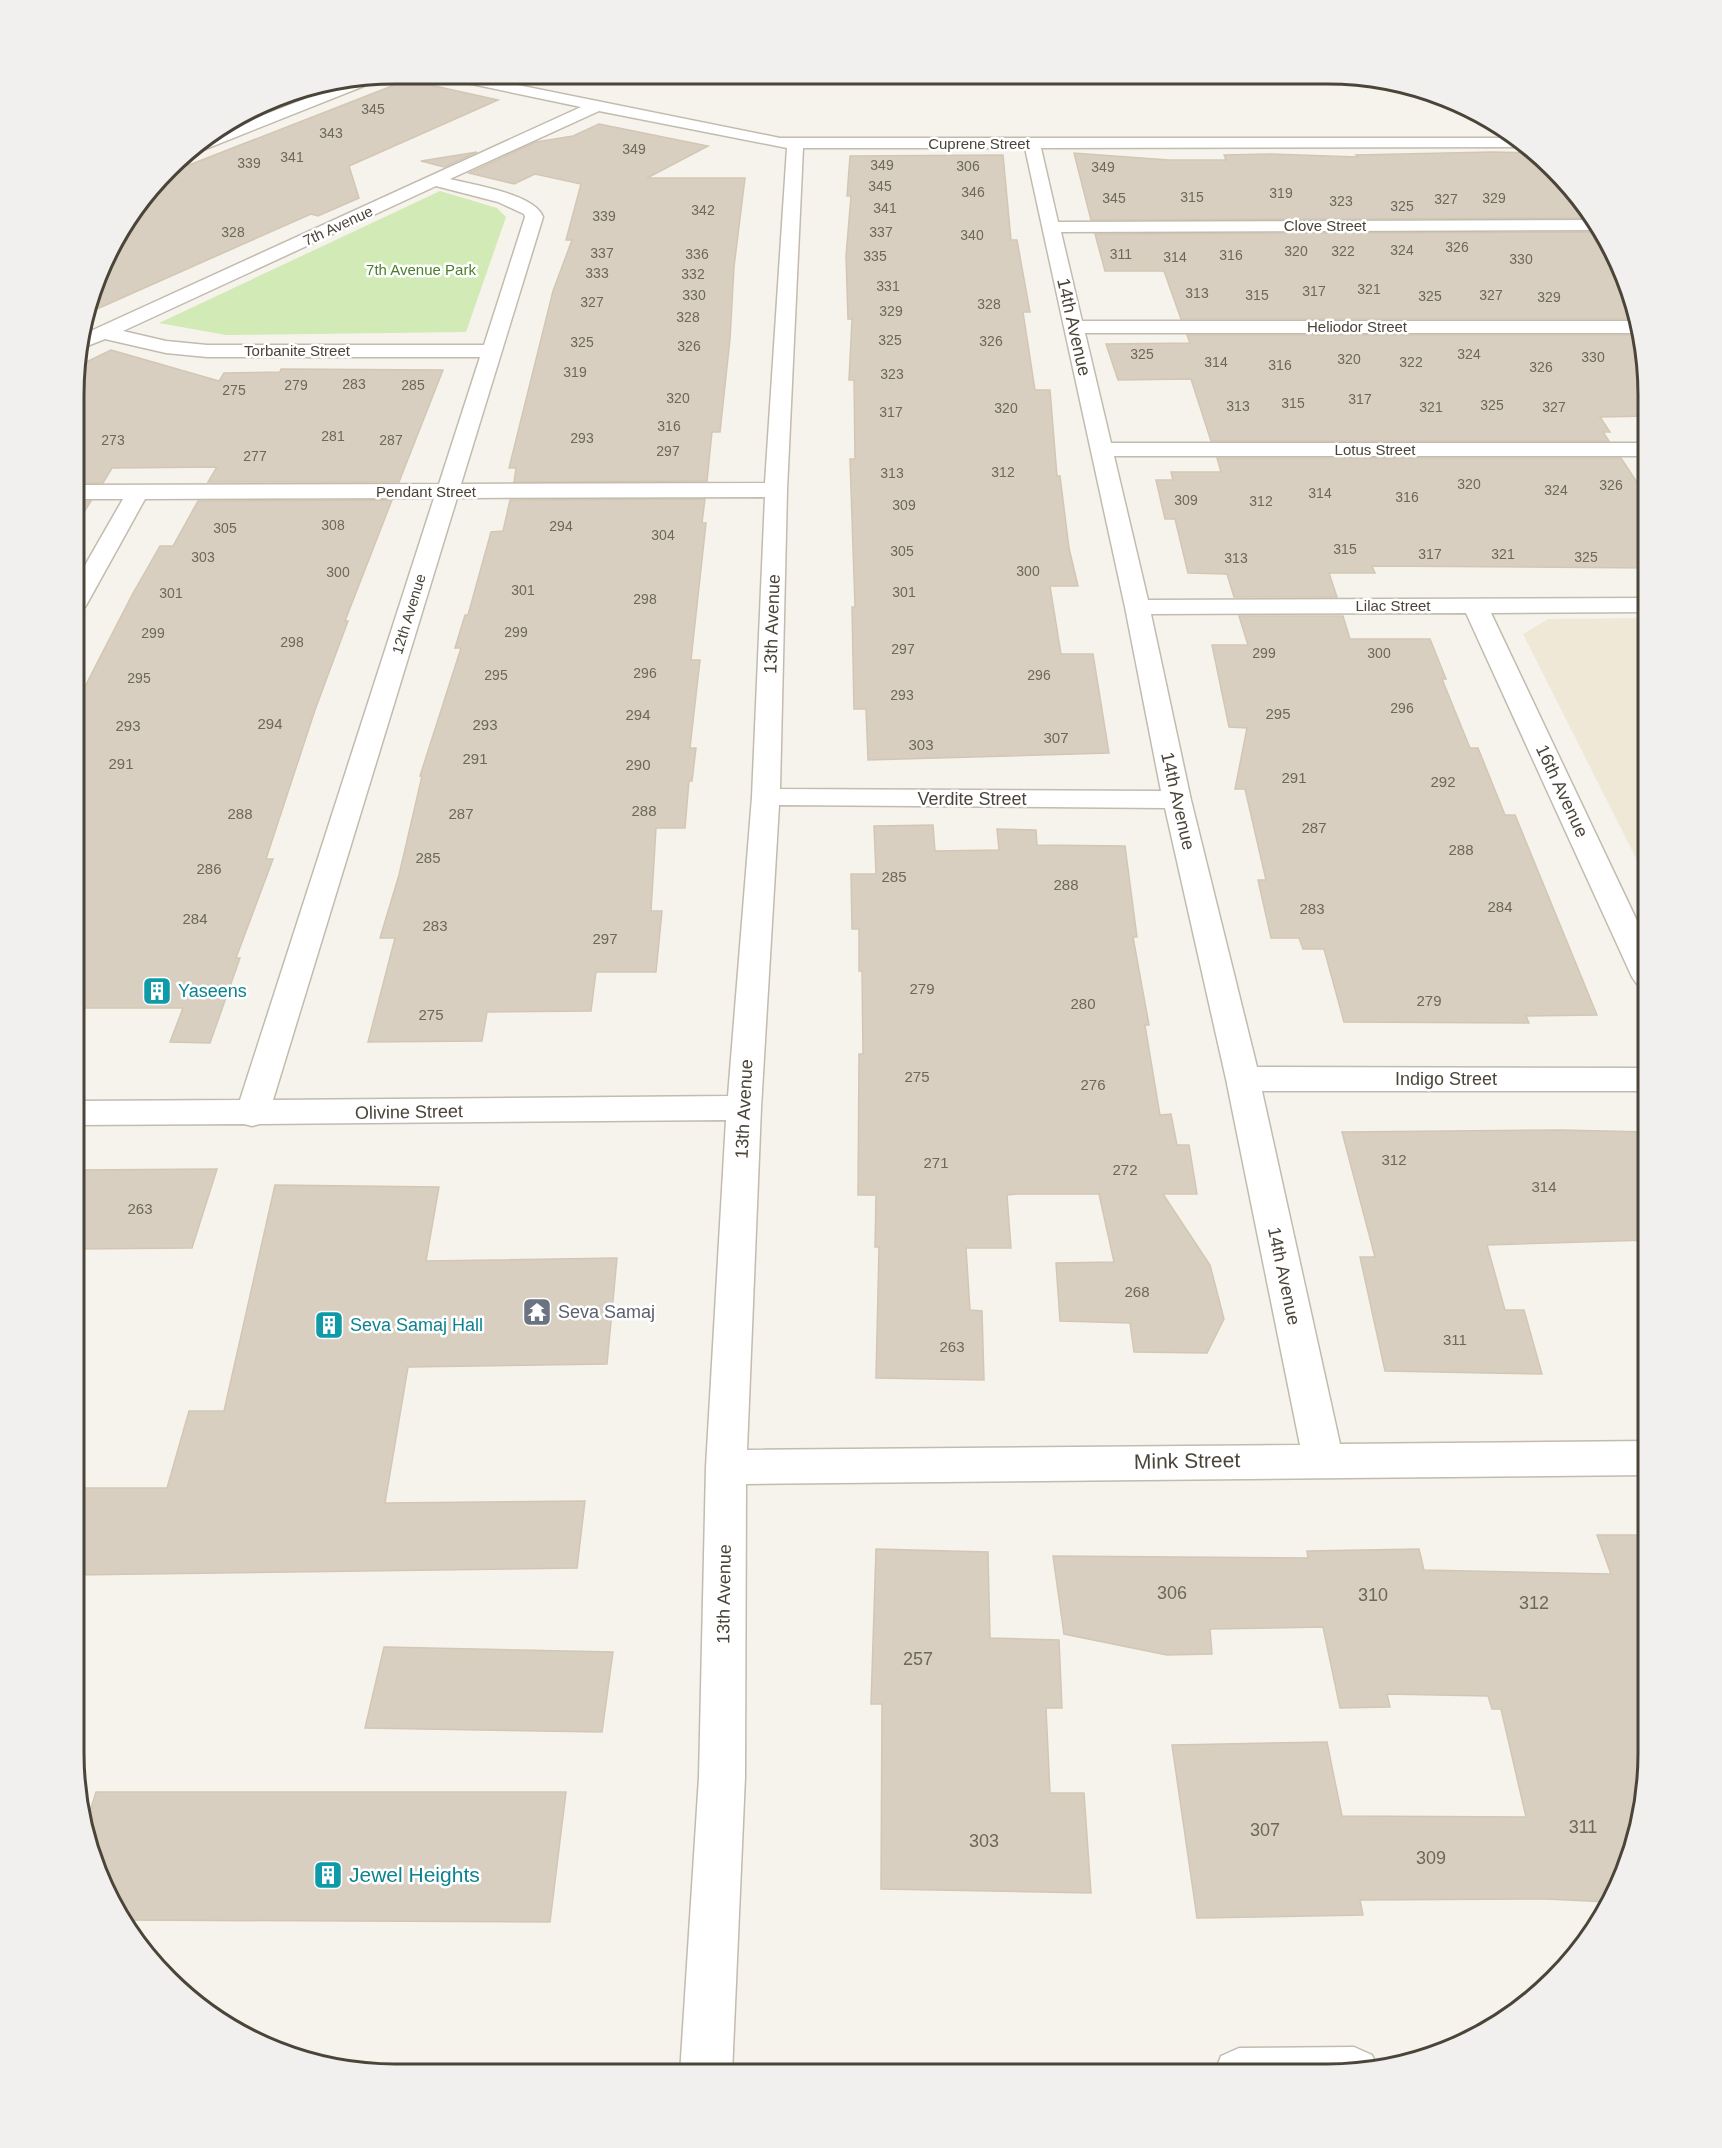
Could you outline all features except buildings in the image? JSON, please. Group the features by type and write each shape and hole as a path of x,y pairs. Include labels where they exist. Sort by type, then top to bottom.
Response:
{"street":[{"name":"Cuprene Street","path":"491,84 766,141 795,144 1509,143"},
{"path":"219,138 346,88"},
{"name":"7th Avenue","path":"89,340 596,106"},
{"name":"13th Avenue","path":"707,2064 722,1777 726,1467 744,1108 766,797 776,490 795,144"},
{"name":"14th Avenue","path":"1032,144 1137,607 1177,800 1243,1079 1323,1459"},
{"name":"12th Avenue","path":"252,1114 534,214 518,202 437,181"},
{"name":"Clove Street","path":"1051,226 1588,225"},
{"name":"Heliodor Street","path":"1075,327 1630,327"},
{"name":"Torbanite Street","path":"104,333 166,347 207,351 492,351"},
{"name":"Lotus Street","path":"1101,450 1638,449"},
{"name":"Pendant Street","path":"84,492 776,490"},
{"path":"84,588 137,493"},
{"name":"Lilac Street","path":"1137,607 1638,605"},
{"name":"16th Avenue","path":"1475,606 1638,956"},
{"name":"Verdite Street","path":"766,797 1177,800"},
{"name":"Indigo Street","path":"1243,1079 1638,1079"},
{"name":"Olivine Street","path":"84,1113 252,1114 744,1108"},
{"name":"Mink Street","path":"726,1467 1323,1459 1638,1458"}],"shaded area":[{"path":"1638,618 1638,862 1523,634 1548,619"}],"green space":[{"name":"7th Avenue Park","path":"440,191 497,208 506,217 466,332 226,335 159,323"}],"place":[{"name":"Yaseens","path":"157,991"},
{"name":"Seva Samaj","path":"537,1312"},
{"name":"Seva Samaj Hall","path":"329,1325"},
{"name":"Jewel Heights","path":"328,1875"}]}
